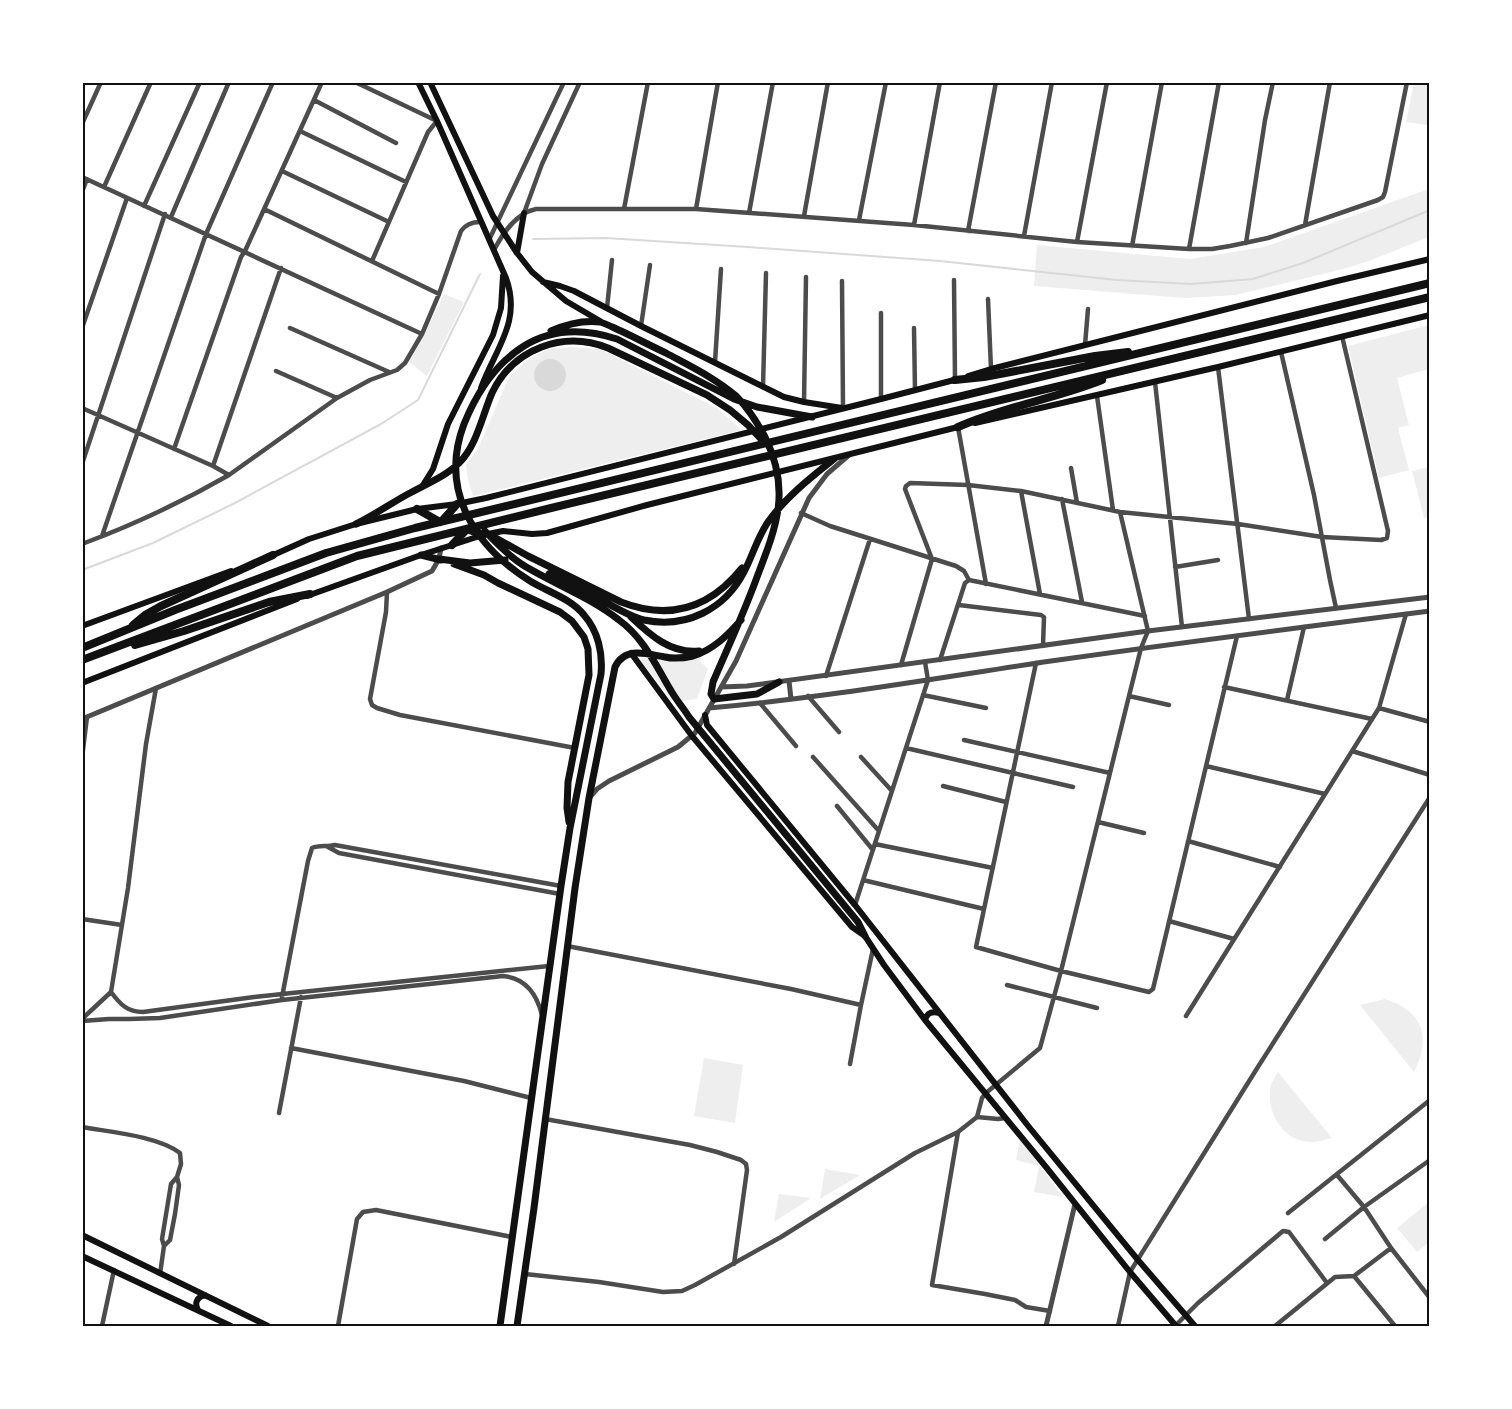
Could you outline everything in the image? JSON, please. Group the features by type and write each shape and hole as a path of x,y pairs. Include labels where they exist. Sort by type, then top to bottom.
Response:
{"highway":[{"path":"82,648 326,553 441,522 1430,283"},
{"path":"85,659 357,556 1430,297"},
{"path":"955,380 984,378 1119,352 1148,351"},
{"path":"958,427 997,412 1076,390 1119,372"},
{"path":"441,522 457,504"},
{"path":"417,509 441,522"},
{"path":"467,529 484,533"},
{"path":"452,545 467,529"},
{"path":"128,629 153,610 273,555"},
{"path":"85,659 184,631 268,602 310,594"}],"main road":[{"path":"430,82 496,222 527,266 566,301 603,323 709,376 736,397 760,427 777,466 779,502 771,540 742,617 713,682 711,694 714,699 758,694 778,682"},
{"path":"418,83 504,272 511,297 508,328 487,371 478,397"},
{"path":"517,253 524,213"},
{"path":"82,626 273,555 309,539 356,524 417,509 457,504 812,417 991,369 1430,259"},
{"path":"422,486 433,469 448,424 493,335 501,308 504,272"},
{"path":"543,282 567,288 784,397 843,408"},
{"path":"82,683 310,594 484,533 503,531 547,533 958,427 1218,368 1430,315"},
{"path":"500,1326 561,886 602,662 596,634 588,620 574,605 532,582 507,564 485,542 468,519 460,498 455,463 460,435 472,406 488,378 502,362 536,339 558,328 575,323 603,323"},
{"path":"536,339 551,334 575,332 608,336 734,399 812,417"},
{"path":"356,524 447,472 463,459 497,385 512,366 529,352 552,342 582,341 602,345 706,395 730,410 770,448"},
{"path":"421,555 463,562 497,560 533,565 644,620 660,622 690,618 703,613 728,595 743,573 761,533 772,517 802,486 834,459"},
{"path":"468,519 523,565 580,595 621,621 644,645 673,695 689,717 858,922 873,950 920,1014 1175,1326"},
{"path":"484,533 621,602 653,610 685,609 711,598 731,582 751,556"},
{"path":"439,559 484,575 560,612 577,627 587,643 590,675 567,790 570,828"},
{"path":"626,613 650,634 670,647 690,652 709,649"},
{"path":"517,1326 574,888 615,667 621,657 631,653 683,658 697,655 724,638 742,617"},
{"path":"631,653 701,748 852,927 865,936"},
{"path":"705,716 707,725 855,905 995,1085 1195,1326"},
{"path":"701,748 705,740 717,737"},
{"path":"920,1014 928,1012 933,1005"},
{"path":"925,1020 929,1013 939,1013"},
{"path":"1007,1120 1016,1122 1019,1114"},
{"path":"1019,1134 1021,1128 1029,1127"},
{"path":"82,1235 268,1326"},
{"path":"82,1256 231,1326"},
{"path":"188,1305 193,1304 196,1300 196,1291"},
{"path":"198,1310 197,1301 200,1296 205,1295"}],"street":[{"path":"82,124 101,82"},
{"path":"104,187 151,82"},
{"path":"144,206 200,82"},
{"path":"171,217 229,82"},
{"path":"102,536 206,234 273,82"},
{"path":"174,448 240,257 245,251 322,82"},
{"path":"355,82 437,121 428,132 372,261"},
{"path":"489,240 564,82"},
{"path":"494,250 503,233 524,213 542,164 580,82"},
{"path":"624,209 648,82"},
{"path":"696,209 718,82"},
{"path":"749,213 773,82"},
{"path":"804,216 828,82"},
{"path":"859,220 885,82"},
{"path":"914,225 940,82"},
{"path":"968,231 996,82"},
{"path":"1024,236 1052,82"},
{"path":"1077,242 1107,82"},
{"path":"1132,246 1162,82"},
{"path":"1189,249 1219,82"},
{"path":"1246,243 1273,82"},
{"path":"1305,225 1330,82"},
{"path":"524,213 537,209 696,209 859,220 1077,242 1212,249 1268,238 1383,197 1386,192 1407,82"},
{"path":"314,100 396,143"},
{"path":"300,130 406,182"},
{"path":"282,171 389,222"},
{"path":"82,192 85,178 422,334"},
{"path":"82,328 126,198"},
{"path":"264,209 439,294"},
{"path":"82,464 165,214"},
{"path":"82,544 176,505 229,475 356,387 397,370 405,363 422,334 461,231 473,222 480,222"},
{"path":"607,308 612,260"},
{"path":"641,326 650,265"},
{"path":"213,466 281,268"},
{"path":"715,362 721,268"},
{"path":"763,387 766,273"},
{"path":"804,402 806,277"},
{"path":"954,280 955,380"},
{"path":"842,281 843,408"},
{"path":"988,299 991,369"},
{"path":"1085,345 1088,309"},
{"path":"881,313 881,399"},
{"path":"290,328 389,372"},
{"path":"914,328 915,391"},
{"path":"901,665 932,559 905,489 910,483 968,485 1021,491 1120,512 1238,524 1322,537 1381,540 1387,538 1388,531 1342,336"},
{"path":"1281,352 1314,495 1336,608"},
{"path":"1218,368 1249,619"},
{"path":"276,371 338,398"},
{"path":"1155,382 1182,627"},
{"path":"1097,396 1113,510"},
{"path":"82,408 229,475"},
{"path":"958,427 986,584"},
{"path":"589,798 609,781 678,747 699,727 736,661 809,498 821,481 851,454"},
{"path":"1071,468 1077,503"},
{"path":"1021,491 1040,594"},
{"path":"1062,500 1082,602"},
{"path":"525,1274 672,1292 682,1291 781,1237 915,1153 958,1132 977,1117 982,1098 986,1093 1040,1048 1141,648 1148,632 1120,512"},
{"path":"801,513 870,539 956,566 964,571 969,580 1145,616"},
{"path":"826,676 870,539"},
{"path":"82,758 85,718 432,571 439,559 441,548"},
{"path":"1175,567 1218,560"},
{"path":"940,660 965,583 969,580"},
{"path":"387,592 386,612 370,699 372,705 400,715 575,748"},
{"path":"721,687 789,681 1182,627 1430,597"},
{"path":"959,605 1041,615 1045,622 1043,646"},
{"path":"709,708 791,699 1141,648 1430,611"},
{"path":"1186,1016 1379,708 1406,614"},
{"path":"1287,700 1304,627"},
{"path":"1036,663 976,947 1149,992 1153,989 1237,636"},
{"path":"855,905 928,680 925,662"},
{"path":"789,681 791,699"},
{"path":"82,1020 111,992 156,687"},
{"path":"1224,687 1372,719"},
{"path":"923,695 986,708"},
{"path":"808,696 839,732"},
{"path":"1129,696 1169,705"},
{"path":"760,703 796,746"},
{"path":"1379,708 1430,722"},
{"path":"964,740 1110,773"},
{"path":"906,748 1073,787"},
{"path":"1352,751 1430,775"},
{"path":"813,757 879,831"},
{"path":"861,757 892,791"},
{"path":"1206,766 1325,794"},
{"path":"943,786 1006,802"},
{"path":"1118,1326 1130,1272 1430,797"},
{"path":"837,806 874,847 993,868"},
{"path":"1098,822 1144,833"},
{"path":"1188,841 1280,867"},
{"path":"282,997 309,853 312,848 335,845 561,886"},
{"path":"328,847 339,853 560,894"},
{"path":"863,880 984,909"},
{"path":"82,919 122,925"},
{"path":"1169,921 1234,939"},
{"path":"567,946 791,989 861,1005"},
{"path":"850,1064 873,950"},
{"path":"82,1020 160,1018 302,992 549,966"},
{"path":"111,992 125,1007 138,1012 282,997 301,998 504,976 516,978 530,989 539,1005 542,1017"},
{"path":"1007,985 1097,1008"},
{"path":"279,1113 302,992"},
{"path":"291,1048 464,1081 531,1098"},
{"path":"1288,1213 1430,1100"},
{"path":"977,1117 1007,1120"},
{"path":"545,1119 690,1145 741,1160 746,1164 747,1170 734,1264"},
{"path":"82,1127 149,1139 171,1146 180,1153 181,1164 177,1177 171,1184 162,1239 164,1246 160,1274"},
{"path":"958,1132 932,1285 1015,1300 1026,1307 1050,1311"},
{"path":"1325,1239 1364,1207 1430,1160"},
{"path":"1337,1175 1364,1207 1391,1248 1430,1298"},
{"path":"164,1246 170,1240 175,1214 179,1185 177,1177"},
{"path":"1046,1326 1075,1204"},
{"path":"338,1326 357,1219 363,1212 376,1210 512,1237"},
{"path":"1175,1326 1283,1231 1288,1232 1327,1283"},
{"path":"1275,1326 1335,1276 1354,1276 1391,1248"},
{"path":"102,1326 114,1270"},
{"path":"1354,1276 1395,1326"}],"shaded area":[{"path":"1414,83 1429,83 1429,125 1406,122"},
{"path":"1429,189 1429,237 1347,268 1236,295 1185,298 1034,286 1037,245 1190,259 1264,247"},
{"path":"444,294 464,302 427,376 409,362"},
{"path":"1429,325 1429,369 1397,378 1409,425 1398,428 1409,470 1379,478 1348,346"},
{"path":"570,347 600,349 717,408 742,430 473,496 466,464 478,449 509,377 527,360 548,349"},
{"path":"550,359 562,363 566,375 562,387 550,391 538,387 534,375 538,363"},
{"path":"1429,467 1429,517 1424,518 1412,471"},
{"path":"647,657 697,658 708,669 697,699 675,702 640,660"},
{"path":"1385,999 1401,1006 1411,1014 1421,1028 1423,1045 1414,1072 1360,1005"},
{"path":"704,1058 743,1065 735,1123 694,1116"},
{"path":"1278,1072 1332,1138 1315,1142 1303,1141 1286,1133 1280,1126 1270,1099 1273,1080"},
{"path":"1020,1139 1063,1197 1034,1192 1039,1166 1016,1160"},
{"path":"825,1169 860,1175 820,1199"},
{"path":"779,1194 811,1198 774,1222"},
{"path":"1429,1202 1429,1242 1417,1252 1397,1228"}],"waterway":[{"path":"533,239 606,238 748,247 940,261 1117,280 1191,284 1253,279 1303,263 1430,210"},
{"path":"82,570 153,543 235,503 381,424 418,400 480,274"}]}
